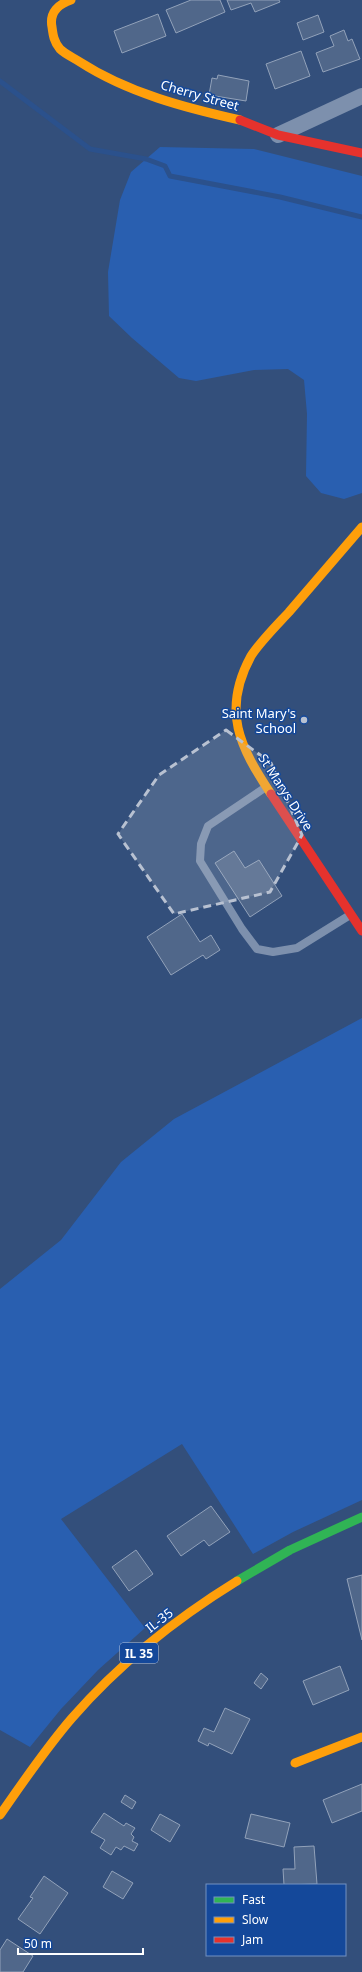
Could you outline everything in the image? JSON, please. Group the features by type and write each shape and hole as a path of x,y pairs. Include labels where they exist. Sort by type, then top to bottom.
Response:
{"street":[{"name":"Cherry Street","path":"71,0 60,4 54,12 51,28 54,40 61,50 91,70 119,84 208,114 240,120 278,135 362,153"},
{"path":"278,135 362,96"},
{"name":"St Marys Drive","path":"362,527 252,656 242,674 237,693 236,708 239,735 248,759 362,931"},
{"name":"IL-35","path":"0,1815 24,1778 61,1731 99,1690 136,1655 195,1608 230,1585 317,1536 362,1517"},
{"path":"295,1763 362,1736"}],"lane":[{"path":"266,786 208,826 201,844 200,861 242,929 257,949 273,952 297,948 351,914"}],"highlighted area":[{"path":"226,730 271,763 302,835 270,892 174,914 118,834 159,775"}],"shaded area":[{"path":"160,147 254,149 362,176 362,493 344,499 321,493 306,476 307,414 304,380 288,369 254,370 196,381 179,378 132,338 109,316 108,272 120,200 131,172"},
{"path":"362,1018 362,1500 293,1532 253,1554 182,1444 61,1519 145,1628 98,1670 61,1709 30,1747 0,1730 0,1289 61,1240 121,1162 174,1119"}],"building":[{"path":"191,0 220,0 225,12 176,33 166,10"},
{"path":"227,0 279,0 280,2 255,12 251,3 231,10"},
{"path":"158,14 166,36 122,53 114,31"},
{"path":"318,15 324,32 303,40 297,23"},
{"path":"344,30 348,41 352,39 360,59 323,72 316,53 334,46 330,36"},
{"path":"301,51 310,76 275,89 266,64"},
{"path":"218,75 249,81 246,101 209,95 212,78 217,79"},
{"path":"234,851 245,868 259,860 282,896 250,917 215,863"},
{"path":"182,914 200,942 211,935 220,950 206,959 203,955 171,975 147,937"},
{"path":"211,1506 230,1532 209,1546 204,1540 181,1556 167,1536"},
{"path":"136,1550 153,1574 129,1591 112,1567"},
{"path":"362,1575 362,1640 347,1579"},
{"path":"340,1666 349,1690 313,1705 303,1681"},
{"path":"261,1673 268,1679 261,1689 254,1683"},
{"path":"225,1708 250,1719 232,1754 209,1743 208,1746 198,1741 204,1728 214,1732"},
{"path":"362,1784 362,1811 332,1823 323,1800"},
{"path":"125,1795 136,1802 132,1809 121,1802"},
{"path":"104,1813 124,1826 126,1823 135,1828 131,1834 134,1837 132,1841 138,1844 134,1851 124,1846 121,1850 116,1847 111,1855 100,1848 105,1840 91,1832"},
{"path":"160,1814 180,1825 170,1842 151,1830"},
{"path":"251,1814 290,1823 284,1847 245,1838"},
{"path":"314,1846 317,1884 284,1884 283,1869 295,1869 294,1847"},
{"path":"112,1871 133,1883 123,1899 103,1887"},
{"path":"44,1876 68,1893 40,1934 18,1919 33,1898 30,1897"},
{"path":"7,1939 33,1956 23,1972 0,1972 0,1950"}],"waterway":[{"path":"0,81 90,149 146,159 165,166 170,176 280,197 362,217"}],"traffic: fast":[{"path":"237,1581 290,1550 362,1517"}],"traffic: slow":[{"path":"71,0 56,9 51,22 56,44 64,53 98,73 137,91 178,105 240,120"},
{"path":"271,794 251,760 243,744 238,728 236,711 237,694 242,676 251,656 259,645 362,527"},
{"path":"0,1815 62,1729 109,1679 171,1626 237,1581"},
{"path":"295,1763 362,1737"}],"traffic: jam":[{"path":"240,120 278,135 362,153"},
{"path":"271,794 362,931"}],"place":[{"name":"Saint Mary's School","path":"304,720"}]}
